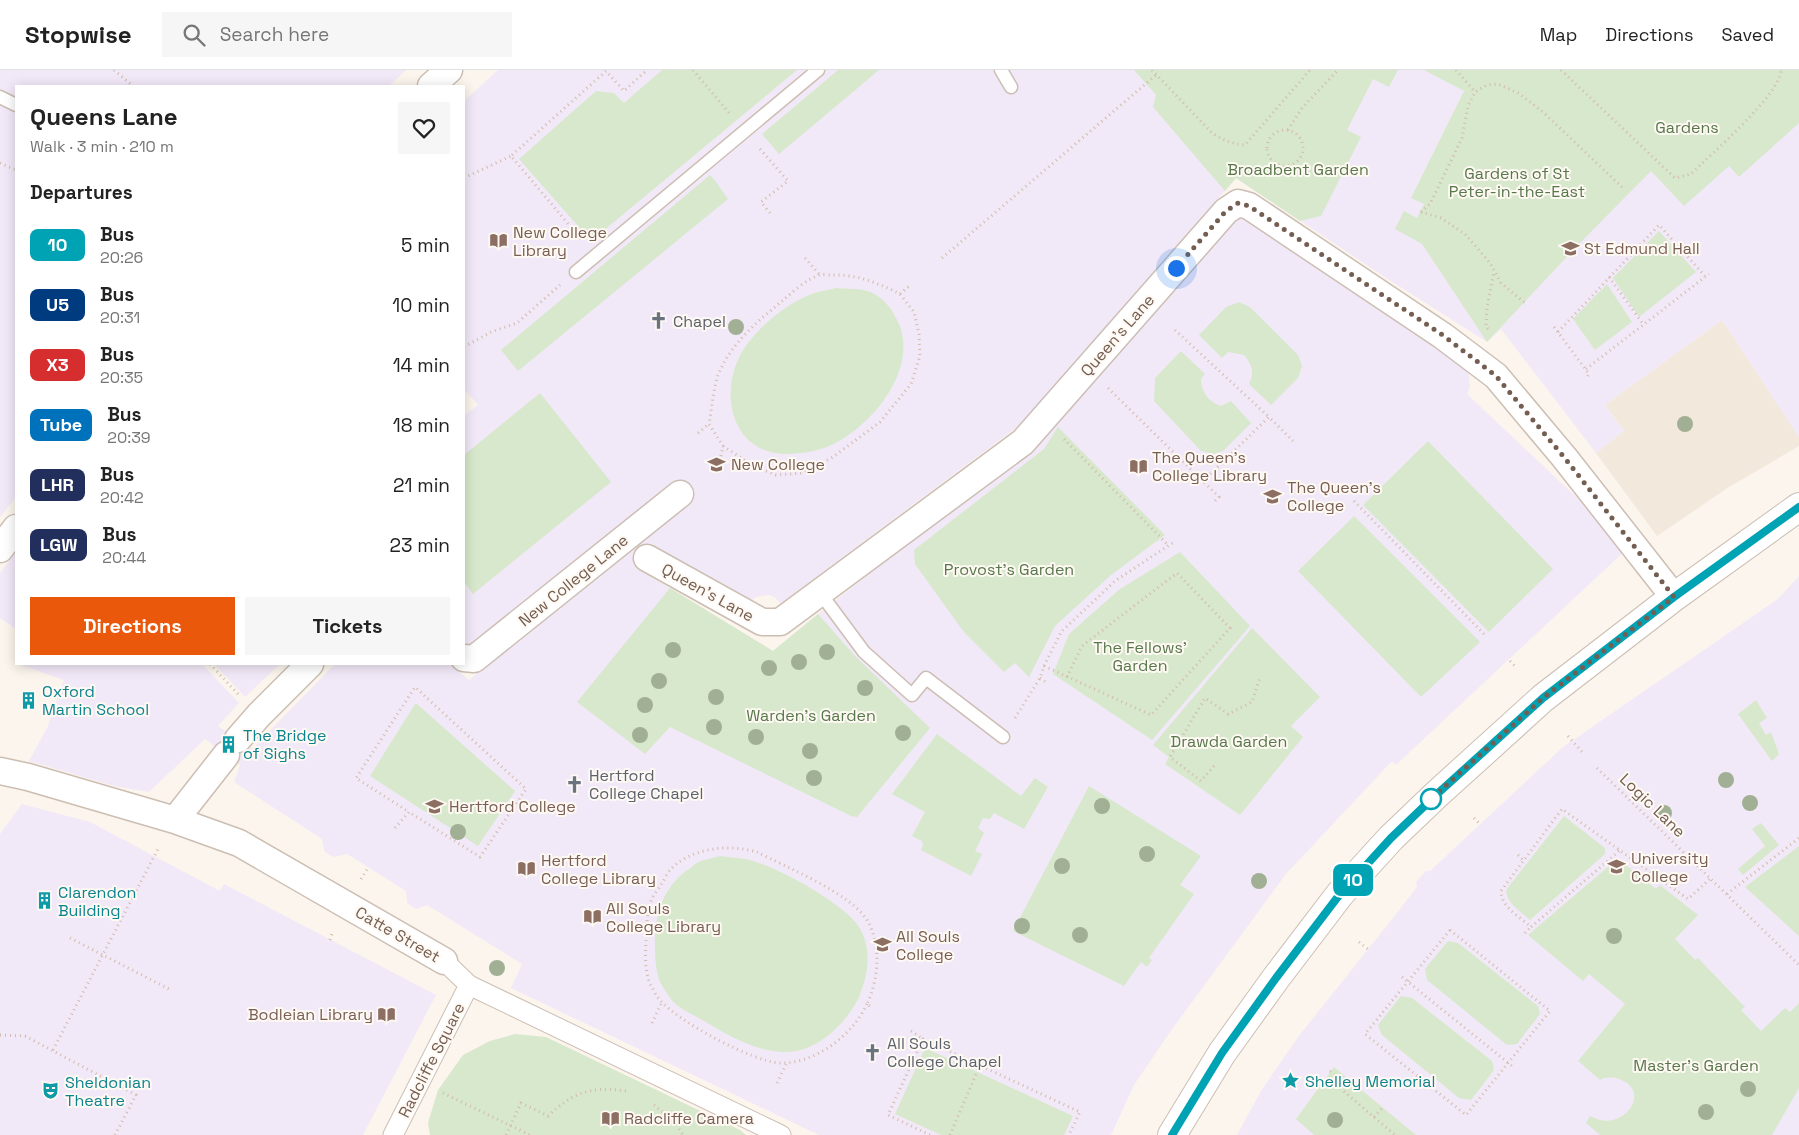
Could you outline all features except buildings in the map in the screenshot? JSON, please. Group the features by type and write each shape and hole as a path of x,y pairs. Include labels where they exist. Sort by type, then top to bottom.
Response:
{"street":[{"path":"432,85 449,70"},
{"name":"Queen's Lane","path":"632,549 762,622 780,622 821,594 1023,442 1226,211 1238,203 1249,206 1444,336 1496,376 1564,457 1674,597"},
{"name":"New College Lane","path":"465,658 474,659 632,549 680,494"},
{"path":"1172,1135 1222,1053 1276,978 1340,894 1391,838 1543,698 1674,597 1799,507"},
{"path":"0,549 15,529"},
{"path":"175,820 259,715 309,665"},
{"name":"Catte Street","path":"0,771 28,777 175,820 239,843 444,960 470,985 781,1135"},
{"name":"Radcliffe Square","path":"393,1135 470,985"}],"lane":[{"path":"576,272 818,70"},
{"path":"1001,70 1012,87"},
{"path":"0,98 15,104"},
{"path":"821,594 864,652 912,694 926,678 1003,737"}],"path":[{"path":"114,70 132,85"},
{"path":"465,178 511,156 606,71 624,91 647,70"},
{"path":"693,70 788,181 761,202 770,214"},
{"path":"1152,70 1221,140 1245,145 1310,70"},
{"path":"1288,130 1302,108 1338,70"},
{"path":"1456,70 1475,92"},
{"path":"1561,70 1675,178 1691,174 1767,98 1781,75 1781,70"},
{"path":"942,258 1156,74"},
{"path":"1525,303 1501,283 1490,263 1465,234 1441,218 1421,212 1430,204 1462,138 1468,106 1475,92 1487,85 1498,84 1518,93 1563,129 1624,189"},
{"path":"1282,130 1288,130 1298,135 1302,140 1303,152 1301,158 1296,162 1285,166 1274,162 1270,158 1268,147 1272,136 1282,130"},
{"path":"511,156 595,256"},
{"path":"0,163 15,170"},
{"path":"1558,332 1660,226 1707,275 1586,369"},
{"path":"805,258 820,275"},
{"path":"465,346 491,332 517,323 576,272"},
{"path":"1488,331 1486,318 1494,272"},
{"path":"698,433 709,424 718,375 738,341 800,286 820,275 846,274 876,282 900,294 914,312 920,334 920,356 911,384 880,422 833,457 803,472 776,475 753,466 724,446 709,424"},
{"path":"1609,277 1644,324"},
{"path":"900,294 909,286"},
{"path":"1554,327 1586,369 1589,374 1586,379"},
{"path":"1175,330 1293,441"},
{"path":"1102,384 1219,497 1213,504"},
{"path":"1203,482 1268,417"},
{"path":"1060,435 1168,546"},
{"path":"720,461 724,446"},
{"path":"1354,501 1486,636"},
{"path":"1003,737 1040,678 1060,632 1115,582 1174,542"},
{"path":"1044,666 1067,677 1151,715 1230,628 1177,573 1082,646 1067,677"},
{"path":"1510,661 1515,666"},
{"path":"211,665 259,715"},
{"path":"1214,766 1200,781 1170,757 1205,698 1228,714 1252,702 1260,677"},
{"path":"1040,678 1047,683"},
{"path":"415,687 526,789 480,857 409,812 356,778 415,687"},
{"path":"1568,736 1583,753"},
{"name":"Logic Lane","path":"1596,768 1799,965"},
{"path":"1531,927 1505,904 1501,899 1501,892 1562,809 1688,899 1711,878"},
{"path":"396,828 409,812"},
{"path":"1474,818 1480,824"},
{"path":"1727,894 1799,838"},
{"path":"53,1050 160,845"},
{"path":"716,848 747,849 757,852 837,893 852,904 866,919 877,944 877,970 866,1004 862,1016 831,1047 803,1060 779,1063 751,1055 730,1046 676,1014 662,1002 650,982 645,962 646,930 652,900 671,869 695,852 716,848"},
{"path":"1525,933 1619,851"},
{"path":"1518,855 1523,860"},
{"path":"1450,930 1490,962 1550,1011 1466,1115 1365,1034 1450,930"},
{"path":"70,938 169,989"},
{"path":"1359,942 1368,949"},
{"path":"1490,962 1495,958"},
{"path":"1402,977 1512,1066"},
{"path":"652,1023 662,1002"},
{"path":"866,1004 871,1007"},
{"path":"911,1031 923,1039 1080,1112 1069,1135"},
{"path":"0,1035 25,1036 136,1095 115,1135"},
{"path":"923,1039 888,1115 930,1135"},
{"path":"777,1083 787,1062"},
{"path":"950,1135 980,1065"},
{"path":"1330,1072 1338,1078 1334,1083 1395,1135"},
{"path":"506,1135 521,1103 548,1116 561,1104 581,1093 610,1089 627,1091"},
{"path":"438,1090 530,1135"},
{"path":"651,1104 674,1121 684,1135"},
{"path":"1374,1117 1383,1107"}],"shaded area":[{"path":"0,70 406,70 390,85 15,85 15,498 0,517"},
{"path":"498,70 1799,70 1799,437 1722,320 1605,405 1624,431 1596,453 1501,329 1487,342 1383,276 1236,178 1060,382 1016,428 781,603 769,595 756,597 751,601 658,550 636,568 773,651 1035,445 1241,210 1463,363 1469,375 1470,387 1467,394 1629,547 1396,765 1392,761 1286,874 1170,1032 1134,1085 1111,1135 819,1135 511,988 522,964 427,905 416,909 407,903 406,891 347,854 333,857 324,851 322,839 234,782 240,765 205,739 149,792 114,786 29,761 47,728 64,680 21,665 203,665 239,703 218,726 252,749 334,665 451,665 469,680 600,569 469,651 465,645 465,415 478,405 465,390 465,100"},
{"path":"1722,320 1799,437 1799,446 1729,487 1657,536 1596,453 1624,431 1605,405"},
{"path":"15,553 15,628 0,618 0,573"},
{"name":"University College","path":"1799,576 1799,1135 1237,1135 1261,1091 1298,1037 1397,913 1417,887 1416,882 1426,871 1430,871 1563,747 1778,599"},
{"path":"215,665 279,665 245,697"},
{"path":"22,804 90,822 220,891 224,884 436,995 363,1135 0,1135 0,834"}],"green space":[{"path":"662,70 797,70 591,241 519,159 596,91 614,93 624,103"},
{"path":"838,70 879,70 779,154 762,134"},
{"name":"Broadbent Garden","path":"1134,70 1398,70 1389,87 1373,79 1347,130 1361,137 1321,216 1300,221 1236,178 1225,191 1153,107 1156,95"},
{"name":"Gardens of St Peter-in-the-East","path":"1424,70 1799,70 1799,123 1739,177 1729,166 1684,206 1651,171 1487,342 1422,244 1395,229 1404,211 1417,218 1424,204 1411,198 1464,91"},
{"path":"710,175 728,199 518,371 501,350"},
{"path":"1659,231 1696,272 1639,317 1613,278"},
{"path":"1607,284 1632,322 1595,350 1573,319"},
{"path":"836,288 870,292 882,299 891,310 903,337 903,356 898,375 888,394 875,411 844,438 827,447 794,454 783,454 765,450 751,442 741,431 734,417 731,401 731,384 735,367 748,343 764,325 783,309 814,293"},
{"path":"1239,302 1250,307 1298,355 1302,366 1298,378 1271,405 1249,384 1252,369 1244,355 1228,352 1222,358 1199,335 1226,307"},
{"path":"1181,351 1205,374 1201,379 1201,384 1209,399 1221,406 1231,401 1251,423 1223,451 1213,454 1201,451 1154,401 1155,378"},
{"path":"540,393 611,482 473,594 465,583 465,454"},
{"name":"Provost's Garden","path":"1058,427 1165,535 1111,575 1055,626 1029,677 1015,663 1004,672 963,631 915,564 914,550 1044,449"},
{"path":"1428,441 1553,569 1489,632 1363,505"},
{"path":"1354,516 1480,642 1421,697 1298,571"},
{"name":"The Fellows' Garden","path":"1180,552 1250,626 1152,740 1053,674 1069,634 1120,589"},
{"name":"Warden's Garden","path":"670,588 773,651 818,614 856,657 930,728 857,817 851,816 670,727 645,754 577,702"},
{"name":"Drawda Garden","path":"1252,628 1320,697 1291,726 1303,737 1240,815 1165,764 1169,757 1153,745"},
{"path":"1756,700 1767,718 1759,723 1766,735 1771,732 1779,754 1772,761 1738,714"},
{"path":"415,704 515,791 478,846 370,776"},
{"path":"937,734 1021,796 1035,778 1048,787 1024,829 994,813 990,819 983,818 978,828 984,833 975,851 982,854 971,876 921,850 922,841 912,836 925,812 892,794"},
{"path":"1089,786 1201,856 1180,885 1194,894 1149,958 1152,960 1147,967 1141,962 1124,986 1013,931"},
{"path":"1564,816 1605,848 1605,854 1530,920 1511,903 1506,890"},
{"path":"1761,823 1779,845 1743,875 1738,869 1765,846 1752,829"},
{"path":"1799,846 1799,936 1745,887"},
{"path":"720,856 746,859 790,877 839,907 859,927 866,944 867,963 864,982 858,999 849,1014 837,1028 822,1040 807,1048 780,1052 767,1050 741,1041 678,1006 670,998 660,982 656,965 655,936 658,914 666,894 680,876 696,863"},
{"name":"Master's Garden","path":"1616,860 1622,862 1656,889 1660,885 1698,915 1675,939 1695,960 1698,958 1745,1007 1741,1010 1761,1031 1785,1008 1790,1012 1799,1003 1799,1088 1772,1135 1600,1135 1586,1123 1590,1116 1602,1120 1613,1120 1622,1116 1630,1109 1634,1101 1634,1093 1629,1085 1614,1078 1600,1080 1578,1061 1625,1004 1589,974 1583,981 1528,935"},
{"path":"1448,941 1458,943 1538,1006 1540,1014 1517,1044 1507,1045 1427,980 1425,969"},
{"path":"1401,996 1412,998 1492,1061 1494,1070 1471,1100 1459,1098 1382,1035 1378,1025"},
{"path":"515,1034 546,1037 740,1130 746,1135 430,1135 428,1123 438,1090 463,1055 490,1041"},
{"path":"925,1048 1073,1116 1064,1135 941,1135 895,1114"},
{"path":"1334,1067 1416,1135 1314,1135 1296,1119"}],"bus line":[{"name":"10","path":"1172,1135 1222,1053 1276,978 1340,894 1391,838 1543,698 1674,597 1799,507"}],"place":[{"name":"New College Library","path":"499,241"},
{"name":"St Edmund Hall","path":"1570,248"},
{"name":"Chapel","path":"659,321"},
{"name":"New College","path":"717,464"},
{"name":"The Queen's College Library","path":"1138,466"},
{"name":"The Queen's College","path":"1273,496"},
{"name":"Oxford Martin School","path":"28,700"},
{"name":"The Bridge of Sighs","path":"229,744"},
{"name":"Hertford College Chapel","path":"575,784"},
{"name":"Hertford College","path":"435,806"},
{"name":"University College","path":"1617,867"},
{"name":"Hertford College Library","path":"527,869"},
{"name":"Clarendon Building","path":"44,901"},
{"name":"All Souls College Library","path":"592,917"},
{"name":"All Souls College","path":"882,945"},
{"name":"Bodleian Library","path":"387,1014"},
{"name":"All Souls College Chapel","path":"873,1052"},
{"name":"Shelley Memorial","path":"1291,1081"},
{"name":"Sheldonian Theatre","path":"51,1091"},
{"name":"Radcliffe Camera","path":"610,1118"}],"route":[{"path":"1176,268 1226,211 1238,203 1249,206 1444,336 1496,376 1564,457 1674,597 1543,698 1431,799"}],"park label":[{"name":"Gardens","path":"1687,127"}]}
